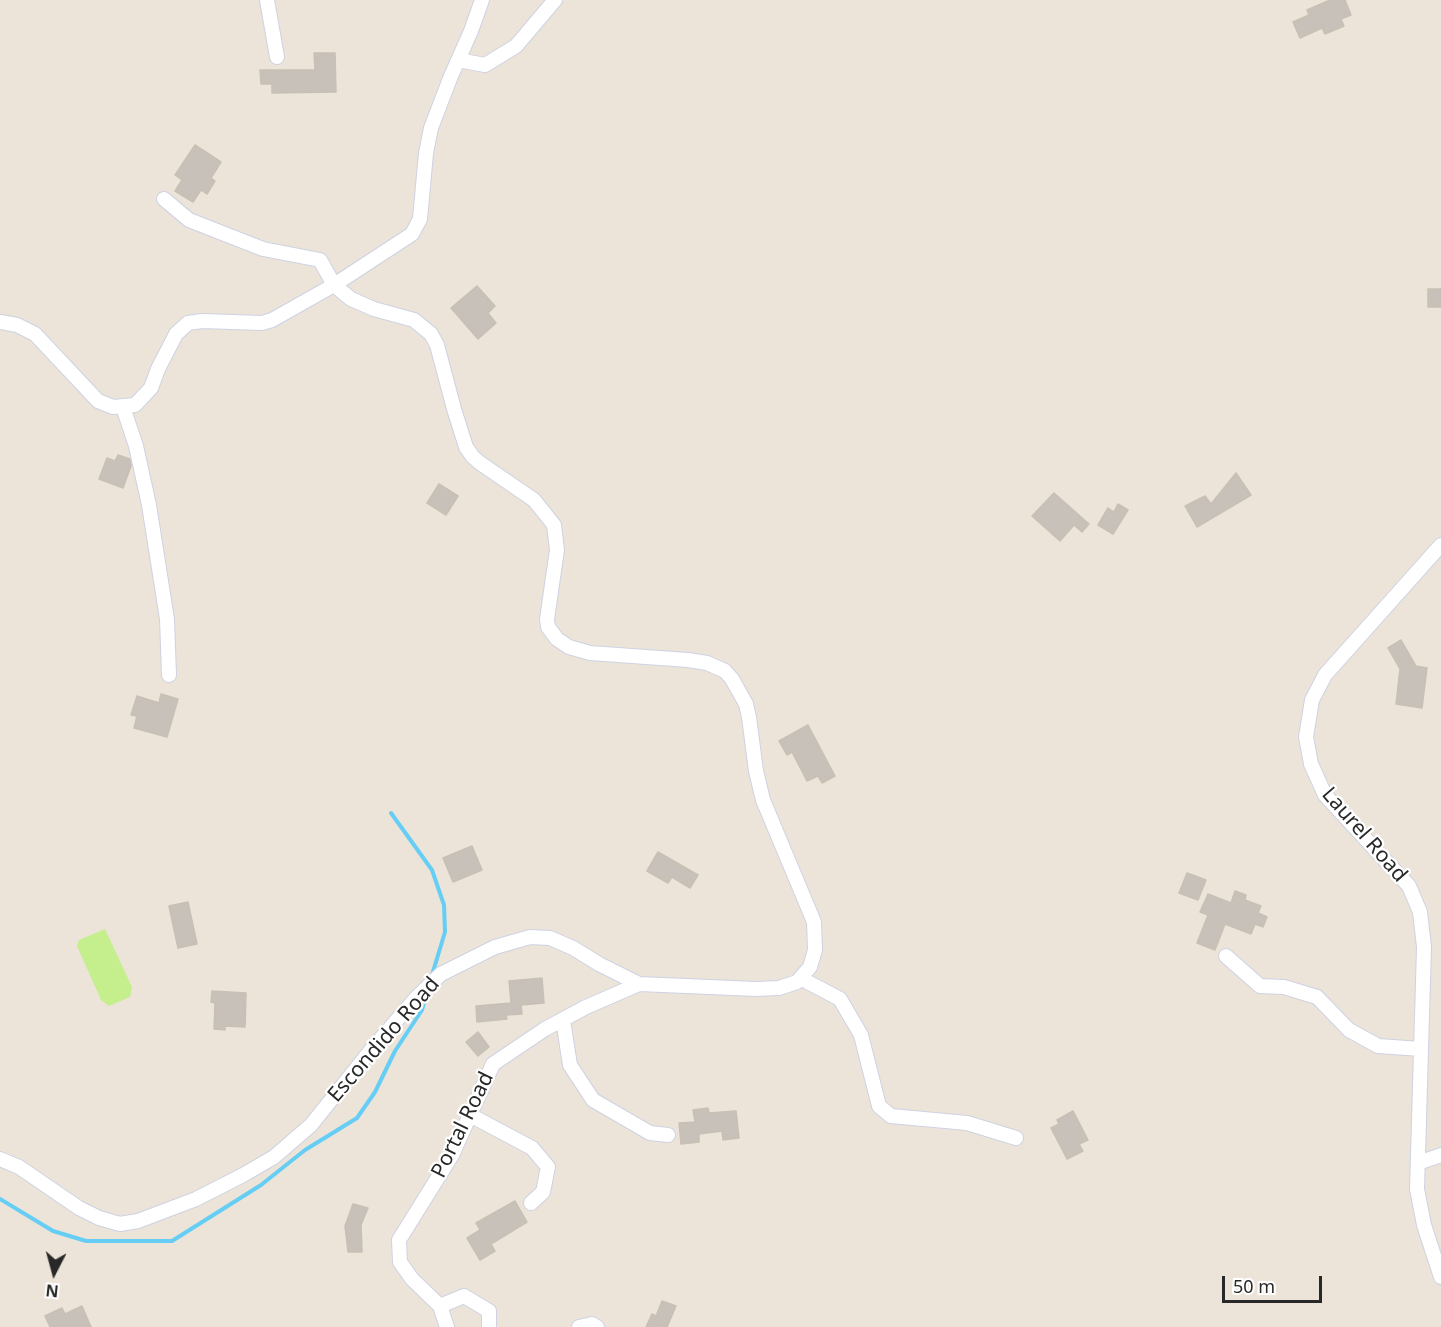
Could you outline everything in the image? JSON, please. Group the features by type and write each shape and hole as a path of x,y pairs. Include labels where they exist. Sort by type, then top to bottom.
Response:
{"street":[{"path":"267,0 277,57"},
{"path":"0,322 16,325 35,334 98,401 113,406 135,405 151,388 176,334 188,323 272,320 334,285 412,234 420,219 426,153 431,128 482,0"},
{"path":"458,60 485,64 516,46 555,0"},
{"path":"164,200 189,220 263,249 320,260 334,285 351,299 424,326 437,345 466,447 473,457 534,500 554,525 557,542 547,619 548,627 557,639 569,647 590,653 707,663 725,671 732,679 748,711 756,771 763,800 816,926 813,959 802,979 840,999 861,1035 879,1106 891,1116 967,1123 1016,1138"},
{"path":"123,406 149,505 167,619 169,675"},
{"name":"Laurel Road","path":"1440,1270 1424,1225 1417,1189 1424,947 1420,912 1409,886 1325,795 1311,764 1306,737 1312,700 1325,675 1441,545"},
{"name":"Escondido Road","path":"0,1159 20,1167 79,1208 99,1218 120,1224 138,1221 196,1198 274,1157 310,1125 416,998 441,974 495,946 530,937 550,938 639,984 756,990 779,988 802,979"},
{"path":"1226,956 1260,986 1284,987 1317,997 1349,1030 1378,1046 1421,1048"},
{"name":"Portal Road","path":"447,1327 440,1306 412,1279 400,1262 399,1240 452,1155 493,1064 545,1029 639,984"},
{"path":"563,1020 570,1065 593,1100 651,1133 668,1135"},
{"path":"470,1115 532,1148 548,1167 543,1192 531,1203"},
{"path":"1418,1162 1441,1155"},
{"path":"440,1306 464,1296 489,1311 489,1327"},
{"path":"579,1327 592,1324 597,1327"}],"green space":[{"path":"105,929 132,987 130,997 109,1006 101,1000 77,946 79,940"}],"building":[{"path":"1330,0 1345,0 1351,15 1341,19 1344,26 1325,34 1322,28 1300,38 1293,22 1309,15 1307,10"},
{"path":"314,53 335,53 336,92 272,93 272,84 261,84 260,70 315,70"},
{"path":"195,145 221,162 211,178 215,181 207,194 201,190 193,202 175,191 182,180 175,175"},
{"path":"477,286 495,306 488,313 496,323 478,339 451,308"},
{"path":"1428,289 1441,289 1441,307 1428,307"},
{"path":"118,455 130,459 131,466 123,488 99,479 107,458 115,461"},
{"path":"1236,473 1251,495 1197,527 1185,506 1205,496 1211,504"},
{"path":"439,484 458,496 446,515 427,503"},
{"path":"1054,493 1089,524 1082,532 1074,525 1060,541 1032,516"},
{"path":"1118,504 1128,510 1113,534 1098,525 1108,508 1114,512"},
{"path":"1401,640 1416,666 1427,668 1422,708 1396,704 1400,669 1388,648"},
{"path":"161,694 178,699 167,737 134,728 137,716 131,715 137,696 159,703"},
{"path":"808,725 835,776 822,783 818,776 807,781 792,752 787,755 779,741"},
{"path":"472,846 482,870 453,882 443,858"},
{"path":"658,852 698,875 690,888 672,877 668,883 647,871"},
{"path":"1187,873 1206,880 1198,900 1179,893"},
{"path":"1235,891 1246,895 1245,900 1261,906 1258,913 1267,917 1263,927 1255,924 1251,934 1225,924 1215,950 1197,943 1208,915 1200,912 1208,894 1231,903"},
{"path":"188,902 197,944 178,948 169,906"},
{"path":"542,978 544,1003 521,1005 522,1014 506,1015 507,1019 477,1022 476,1006 511,1003 509,981"},
{"path":"212,991 246,993 245,1027 225,1026 225,1030 214,1029 215,1003 211,1002"},
{"path":"478,1032 489,1047 478,1056 466,1042"},
{"path":"708,1108 709,1113 736,1111 739,1138 723,1140 722,1131 699,1134 699,1142 681,1144 679,1123 695,1122 693,1110"},
{"path":"1073,1111 1088,1140 1079,1144 1083,1151 1067,1159 1051,1128 1059,1124 1057,1120"},
{"path":"515,1201 527,1222 491,1244 495,1251 480,1260 467,1238 480,1230 476,1223"},
{"path":"353,1204 368,1208 361,1225 362,1252 348,1252 345,1226"},
{"path":"662,1301 676,1306 667,1327 646,1327 652,1314 656,1316"},
{"path":"82,1306 91,1327 50,1327 45,1316 62,1308 65,1314"}],"waterway":[{"path":"391,813 432,870 444,905 445,932 432,975"},
{"path":"0,1199 53,1231 86,1241 172,1241 261,1185 305,1150 357,1118 375,1092 395,1051 422,1010 426,996"}]}
